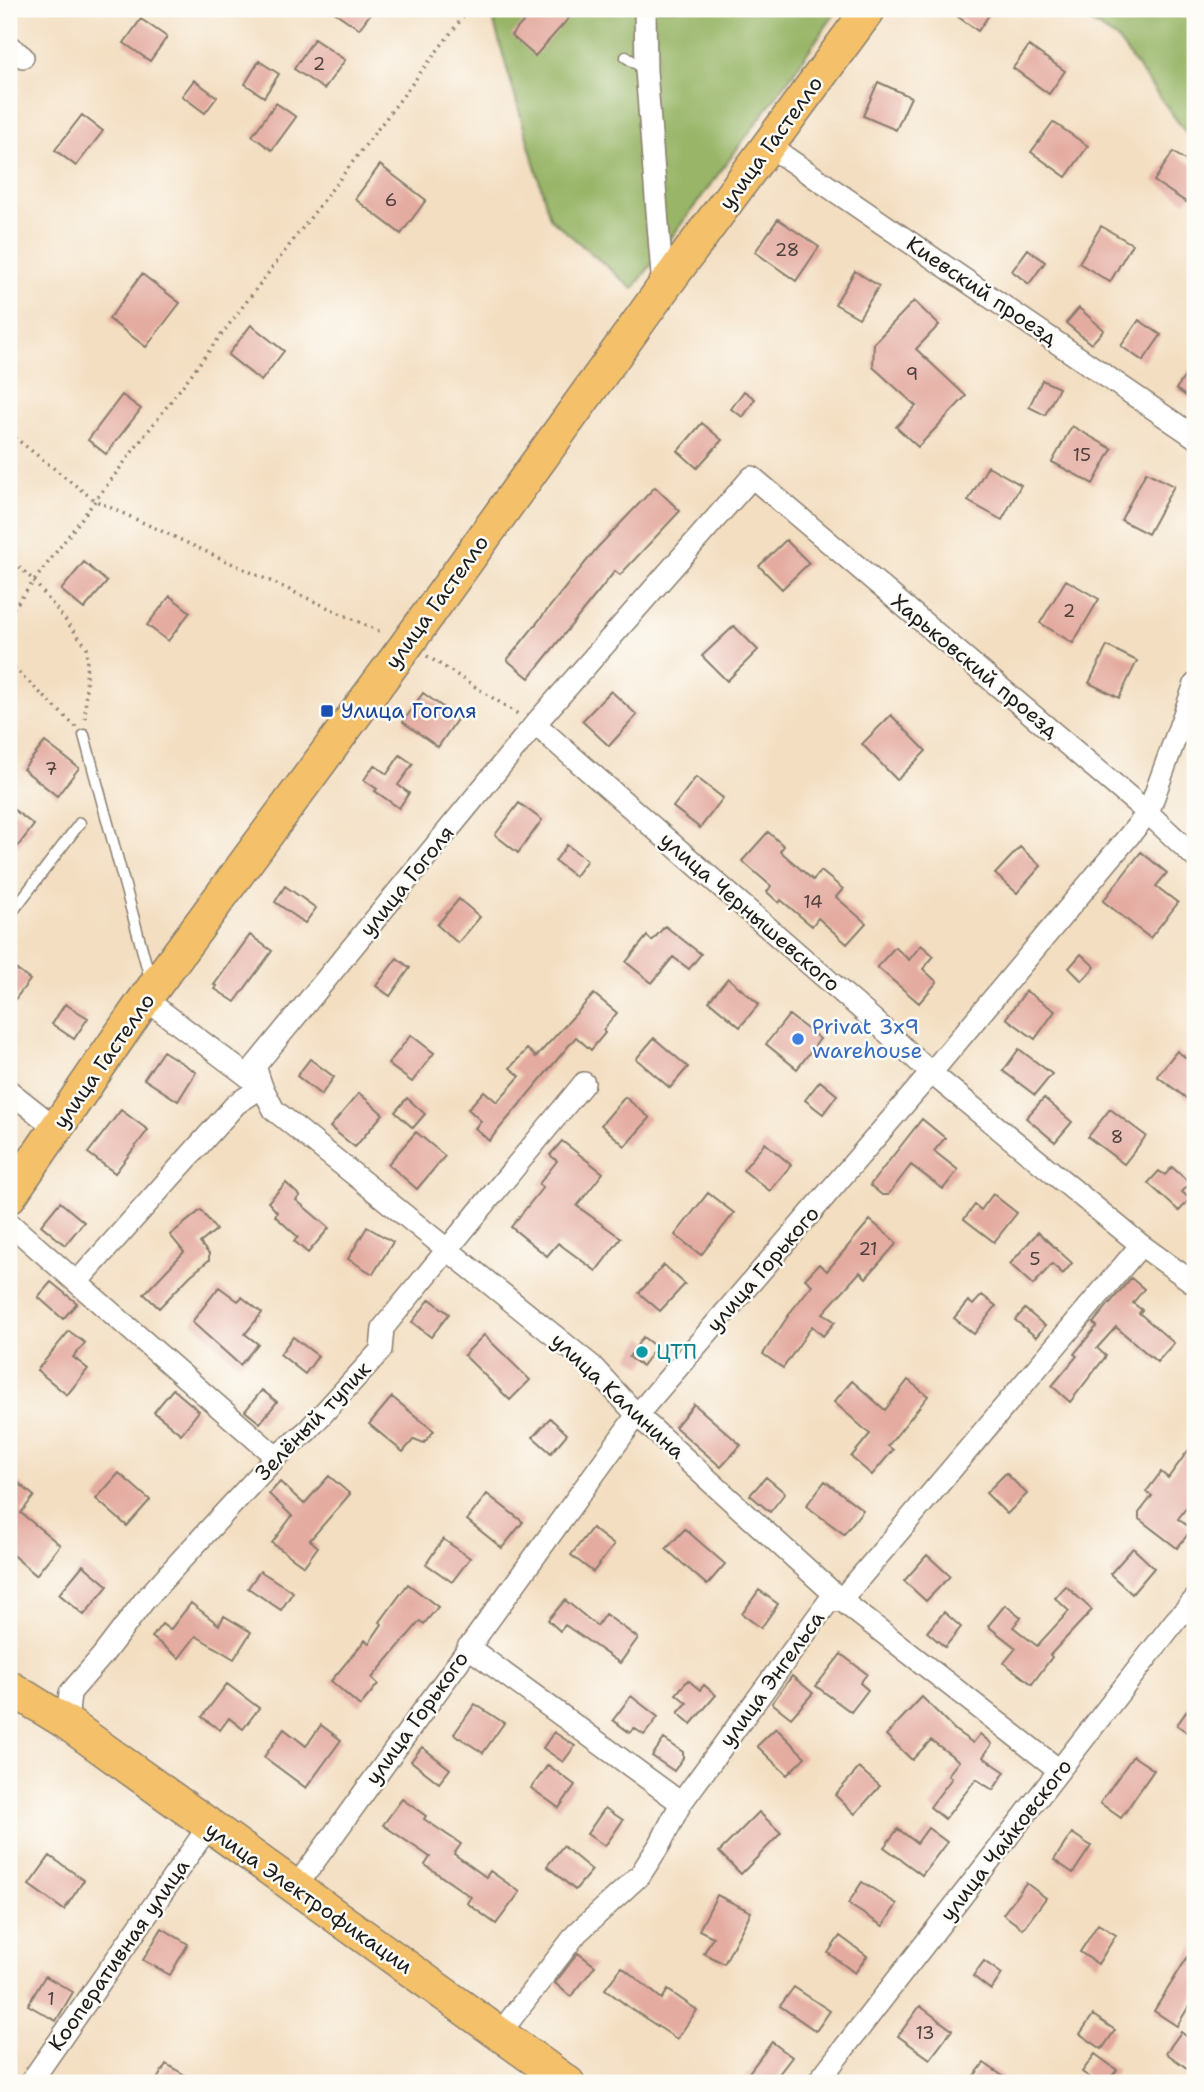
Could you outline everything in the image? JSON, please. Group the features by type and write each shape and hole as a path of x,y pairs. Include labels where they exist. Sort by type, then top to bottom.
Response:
{"main road":[{"name":"улица Гастелло","path":"9,1197 149,994 869,9"},
{"path":"9,1676 59,1718"},
{"path":"9,1687 59,1718"},
{"name":"улица Электрофикации","path":"59,1718 568,2083"}],"street":[{"path":"645,9 646,70 663,288"},
{"name":"Киевский проезд","path":"769,146 1195,437"},
{"name":"улица Гоголя","path":"262,1087 255,1066 535,724 752,477"},
{"name":"Харьковский проезд","path":"752,477 1149,813 1195,857"},
{"name":"улица Горького","path":"295,1888 637,1415 931,1073 1149,813 1195,684"},
{"name":"улица Чернышевского","path":"535,724 931,1073 1141,1245 1194,1282"},
{"name":"улица Калинина","path":"149,994 262,1087 274,1110 592,1366 637,1415 841,1601 1059,1770"},
{"name":"Зелёный тупик","path":"59,1718 70,1693 144,1601 276,1457 307,1431 381,1350 383,1328 584,1083"},
{"path":"77,1282 236,1104 262,1087"},
{"path":"9,1091 57,1129"},
{"path":"9,1223 276,1457"},
{"name":"улица Энгельса","path":"500,2033 577,1933 640,1875 660,1844 681,1802 829,1601 841,1601 1141,1245"},
{"name":"улица Чайковского","path":"817,2083 1175,1621 1195,1599"},
{"path":"468,1647 681,1802"},
{"name":"Кооперативная улица","path":"30,2083 199,1840 211,1828"}],"lane":[{"path":"626,57 646,70"},
{"path":"84,735 149,994"},
{"path":"9,916 80,823"}],"path":[{"path":"9,614 469,9"},
{"path":"9,433 94,500 407,644 535,724"},
{"path":"9,557 33,580 87,647 84,735"},
{"path":"9,663 84,735"}],"green space":[{"path":"490,9 838,9 633,289 550,218"},
{"path":"1070,9 1195,9 1195,145 1116,38"}],"building":[{"path":"330,9 374,9 359,29"},
{"path":"535,9 577,9 535,56 511,35"},
{"path":"947,9 993,9 978,31"},
{"path":"141,19 167,37 150,61 124,43"},
{"path":"314,39 345,60 324,89 294,69"},
{"path":"1029,46 1065,71 1049,94 1013,68"},
{"path":"259,61 279,74 264,97 245,84"},
{"path":"194,80 217,97 205,113 182,96"},
{"path":"878,82 911,97 896,130 863,116"},
{"path":"276,103 296,117 272,150 252,136"},
{"path":"82,115 103,131 76,166 55,150"},
{"path":"1053,122 1088,146 1066,177 1031,152"},
{"path":"1173,152 1195,167 1195,188 1186,202 1154,181"},
{"path":"380,165 426,200 401,234 355,199"},
{"path":"778,219 819,247 796,281 755,252"},
{"path":"1101,226 1132,244 1110,282 1079,263"},
{"path":"1028,249 1045,262 1029,284 1012,271"},
{"path":"855,271 879,286 859,318 835,304"},
{"path":"142,274 180,303 146,347 109,319"},
{"path":"914,301 939,325 916,349 966,396 918,447 896,427 916,406 873,367 874,343"},
{"path":"1079,308 1104,330 1091,344 1066,323"},
{"path":"1139,320 1161,335 1143,361 1121,346"},
{"path":"251,325 284,351 261,381 228,355"},
{"path":"1195,362 1195,402 1176,389"},
{"path":"1042,380 1059,388 1045,415 1029,407"},
{"path":"744,391 755,399 743,417 731,409"},
{"path":"122,395 141,409 106,454 88,440"},
{"path":"702,423 722,440 697,468 678,451"},
{"path":"1072,426 1112,449 1093,484 1052,462"},
{"path":"988,466 1021,485 1002,520 968,501"},
{"path":"1146,472 1174,486 1148,534 1121,520"},
{"path":"655,487 680,511 620,575 615,571 529,678 507,660 597,548"},
{"path":"786,540 809,563 782,589 759,566"},
{"path":"84,562 107,582 84,609 61,590"},
{"path":"1066,580 1099,599 1073,643 1040,623"},
{"path":"170,596 190,612 168,641 147,625"},
{"path":"734,626 758,650 727,681 702,656"},
{"path":"1107,646 1137,661 1119,698 1089,683"},
{"path":"611,691 637,715 609,746 582,721"},
{"path":"423,693 458,718 438,747 403,722"},
{"path":"891,715 926,751 897,780 862,744"},
{"path":"45,742 79,768 57,796 23,769"},
{"path":"400,755 413,764 398,785 409,793 399,808 364,780 374,765 387,774"},
{"path":"696,777 723,798 700,828 673,807"},
{"path":"519,803 542,820 518,853 495,835"},
{"path":"9,806 34,825 18,846 9,839"},
{"path":"768,832 784,846 780,851 813,880 821,871 843,889 836,897 866,923 847,944 818,918 812,926 781,900 779,903 767,892 771,886 742,861"},
{"path":"567,845 587,860 575,876 555,861"},
{"path":"1020,847 1041,866 1017,893 995,874"},
{"path":"1141,852 1167,873 1156,886 1178,903 1150,938 1103,901"},
{"path":"285,886 316,908 305,923 275,902"},
{"path":"459,899 480,917 458,943 437,925"},
{"path":"665,926 701,954 689,969 673,957 652,983 626,962 647,936 652,941"},
{"path":"250,935 272,951 235,1002 215,989 217,986 214,985"},
{"path":"921,945 934,956 923,969 937,982 919,1003 877,967 895,947 909,960"},
{"path":"1081,954 1095,967 1082,981 1069,968"},
{"path":"397,958 410,968 390,996 376,986"},
{"path":"9,964 30,980 9,1007"},
{"path":"728,978 759,1004 740,1027 709,1001"},
{"path":"1026,991 1055,1011 1035,1039 1006,1018"},
{"path":"594,994 617,1013 603,1030 605,1033 591,1050 576,1037 489,1141 475,1128 481,1121 468,1109 484,1091 497,1102 520,1076 510,1068 527,1049 536,1057"},
{"path":"65,1004 88,1018 74,1039 52,1024"},
{"path":"789,1015 820,1039 797,1069 766,1044"},
{"path":"411,1035 434,1053 412,1082 388,1064"},
{"path":"654,1038 688,1067 670,1088 636,1059"},
{"path":"1019,1049 1052,1074 1035,1095 1003,1071"},
{"path":"163,1051 196,1072 178,1101 144,1079"},
{"path":"1177,1051 1195,1065 1195,1092 1189,1100 1157,1076"},
{"path":"310,1059 334,1077 321,1095 297,1076"},
{"path":"820,1081 837,1095 823,1114 805,1100"},
{"path":"359,1093 383,1114 355,1147 330,1127"},
{"path":"625,1097 650,1118 625,1146 601,1125"},
{"path":"407,1098 425,1114 413,1128 395,1112"},
{"path":"1044,1098 1072,1122 1055,1142 1026,1118"},
{"path":"1110,1109 1146,1136 1124,1164 1088,1137"},
{"path":"121,1110 148,1130 115,1173 88,1153"},
{"path":"922,1119 945,1138 934,1151 958,1170 943,1189 911,1165 888,1195 882,1195 870,1185"},
{"path":"416,1132 445,1156 417,1189 388,1164"},
{"path":"562,1141 603,1173 577,1206 621,1238 596,1271 558,1243 547,1256 511,1227 543,1187 539,1184 557,1161 550,1155"},
{"path":"765,1143 791,1165 770,1191 743,1170"},
{"path":"1172,1167 1190,1183 1182,1192 1190,1199 1179,1211 1148,1183 1159,1171 1165,1175"},
{"path":"286,1183 300,1196 296,1200 329,1228 308,1253 294,1241 298,1237 275,1216 277,1212 268,1202"},
{"path":"708,1193 734,1213 701,1255 675,1235"},
{"path":"993,1194 1017,1213 994,1242 964,1219 975,1205 981,1210"},
{"path":"60,1202 84,1222 65,1245 41,1225"},
{"path":"201,1210 216,1230 200,1243 209,1254 209,1260 159,1308 144,1294 184,1252 170,1235"},
{"path":"870,1220 897,1243 866,1278 860,1272 823,1313 835,1322 823,1336 812,1326 783,1368 763,1354 812,1285 805,1279 819,1264 827,1271"},
{"path":"367,1227 393,1242 373,1274 348,1259"},
{"path":"1038,1232 1072,1263 1063,1274 1052,1264 1033,1285 1010,1264"},
{"path":"664,1265 685,1284 660,1311 639,1293"},
{"path":"1131,1278 1144,1289 1133,1303 1142,1310 1139,1313 1174,1343 1157,1362 1116,1327 1097,1348 1106,1356 1070,1402 1052,1386 1097,1326 1093,1323"},
{"path":"51,1282 77,1303 63,1319 38,1297"},
{"path":"219,1287 238,1301 242,1297 262,1313 245,1334 258,1344 240,1365 192,1322"},
{"path":"982,1295 996,1306 974,1334 954,1318 968,1301 973,1305"},
{"path":"430,1299 449,1314 431,1337 412,1322"},
{"path":"1025,1309 1045,1326 1036,1337 1015,1320"},
{"path":"69,1331 85,1343 73,1357 88,1369 67,1395 37,1370"},
{"path":"484,1335 530,1380 510,1400 464,1355"},
{"path":"293,1337 318,1356 305,1374 280,1354"},
{"name":"ЦТП","path":"643,1337 656,1347 642,1366 629,1357"},
{"path":"908,1380 928,1396 888,1446 893,1450 872,1475 851,1457 870,1434 834,1402 852,1381 885,1410"},
{"path":"173,1389 199,1411 181,1434 154,1412"},
{"path":"262,1390 277,1402 260,1423 245,1411"},
{"path":"392,1397 434,1431 424,1443 414,1439 403,1452 369,1424"},
{"path":"694,1404 741,1445 721,1467 675,1427"},
{"path":"550,1418 567,1434 551,1453 533,1437"},
{"path":"1195,1441 1195,1496 1178,1519 1192,1529 1177,1548 1139,1519 1139,1513 1152,1496 1146,1492 1161,1472 1168,1478"},
{"path":"119,1473 150,1500 127,1526 96,1499"},
{"path":"1006,1473 1027,1494 1007,1514 986,1493"},
{"path":"9,1475 34,1496 21,1513 60,1545 36,1575 9,1552"},
{"path":"329,1476 350,1494 310,1540 318,1547 304,1566 272,1543 292,1516 269,1494 280,1482 304,1504"},
{"path":"766,1477 785,1493 770,1512 750,1495"},
{"path":"825,1481 863,1510 844,1534 806,1506"},
{"path":"487,1494 523,1522 502,1548 467,1520"},
{"path":"592,1528 614,1545 593,1572 571,1555"},
{"path":"685,1529 725,1564 707,1585 666,1549"},
{"path":"443,1539 470,1558 452,1582 426,1564"},
{"path":"1133,1548 1154,1568 1132,1594 1110,1574"},
{"path":"927,1555 950,1576 926,1601 904,1581"},
{"path":"83,1565 108,1586 84,1615 59,1594"},
{"path":"260,1571 293,1592 281,1610 248,1588"},
{"path":"408,1584 438,1607 424,1624 420,1621 372,1678 378,1684 360,1706 331,1681 365,1640 369,1643 382,1624 380,1622"},
{"path":"1066,1586 1092,1610 1050,1655 1052,1657 1032,1684 1004,1663 1016,1648 988,1626 1005,1605 1021,1617 1013,1627 1037,1646 1069,1611 1055,1598"},
{"path":"759,1590 778,1604 761,1628 742,1614"},
{"path":"565,1600 597,1626 605,1614 638,1638 620,1663 565,1625 560,1631 548,1620"},
{"path":"191,1603 219,1625 224,1616 251,1632 234,1659 196,1636 179,1658 152,1637 162,1624 170,1630"},
{"path":"944,1612 961,1627 945,1647 927,1632"},
{"path":"841,1654 867,1674 860,1683 868,1690 851,1712 816,1686"},
{"path":"792,1676 813,1693 791,1718 772,1703"},
{"path":"688,1680 700,1690 704,1685 716,1695 691,1724 678,1713 687,1703 676,1694"},
{"path":"227,1684 259,1708 243,1729 229,1718 220,1730 202,1717"},
{"path":"631,1696 658,1717 644,1735 634,1728 630,1733 613,1720"},
{"path":"922,1697 956,1731 973,1743 980,1734 992,1744 983,1757 1005,1772 993,1790 976,1779 945,1819 930,1807 952,1778 948,1775 959,1761 931,1740 912,1760 886,1735"},
{"path":"1195,1699 1195,1738 1177,1725"},
{"path":"475,1704 504,1723 483,1753 454,1734"},
{"path":"321,1725 341,1740 306,1788 264,1757 284,1729 306,1746"},
{"path":"776,1728 805,1757 787,1775 757,1746"},
{"path":"554,1732 575,1746 563,1762 543,1748"},
{"path":"664,1739 683,1752 683,1758 674,1771 652,1756"},
{"path":"422,1747 450,1769 439,1783 411,1761"},
{"path":"1133,1756 1154,1770 1121,1818 1100,1803"},
{"path":"548,1765 575,1785 559,1808 531,1788"},
{"path":"859,1768 880,1786 855,1814 835,1795"},
{"path":"402,1799 426,1816 424,1819 461,1844 454,1854 486,1877 490,1871 520,1892 496,1924 467,1903 471,1897 425,1865 430,1857 383,1825"},
{"path":"605,1808 623,1820 605,1846 587,1834"},
{"path":"759,1812 781,1833 741,1874 719,1852"},
{"path":"928,1828 947,1842 922,1875 884,1847 898,1829 917,1843"},
{"path":"1072,1833 1091,1846 1073,1873 1054,1860"},
{"path":"563,1846 592,1870 575,1890 547,1866"},
{"path":"50,1856 84,1880 64,1910 29,1885"},
{"path":"862,1882 897,1904 883,1926 848,1904"},
{"path":"1026,1883 1046,1898 1023,1929 1003,1914"},
{"path":"717,1895 751,1912 724,1964 704,1953 713,1937 699,1930"},
{"path":"1098,1924 1116,1935 1098,1964 1080,1952"},
{"path":"162,1928 188,1944 170,1975 143,1960"},
{"path":"840,1936 867,1956 855,1973 828,1953"},
{"path":"1195,1945 1195,1996 1177,2026 1154,2011"},
{"path":"578,1953 595,1966 571,1997 555,1983"},
{"path":"984,1961 1002,1974 991,1990 973,1976"},
{"path":"622,1967 662,1999 668,1990 697,2010 677,2039 605,1989"},
{"path":"45,1976 73,1992 56,2021 28,2005"},
{"path":"794,1987 830,2011 816,2031 780,2006"},
{"path":"920,2006 952,2030 930,2059 898,2036"},
{"path":"1093,2015 1115,2030 1102,2049 1080,2034"},
{"path":"1181,2032 1195,2043 1195,2074 1166,2053"},
{"path":"772,2042 792,2057 772,2083 741,2083"},
{"path":"1095,2054 1117,2070 1106,2083 1098,2083 1082,2072"},
{"path":"984,2063 1013,2083 969,2083"},
{"path":"166,2064 199,2083 155,2083"}],"place":[{"name":"Улица Гоголя","path":"327,711"},
{"name":"Privat 3x9 warehouse","path":"798,1039"},
{"name":"ЦТП","path":"642,1352"}]}
